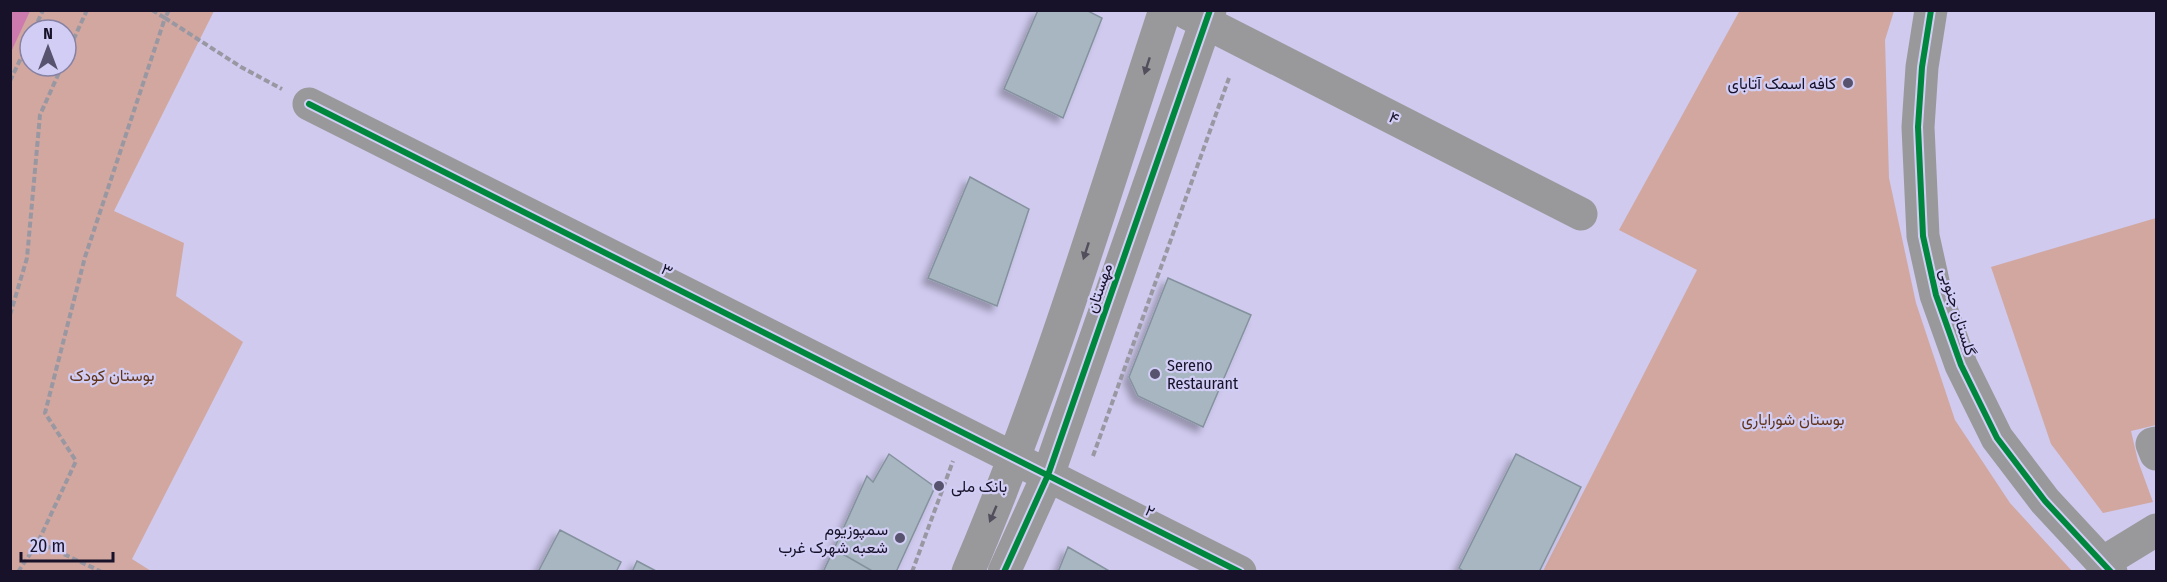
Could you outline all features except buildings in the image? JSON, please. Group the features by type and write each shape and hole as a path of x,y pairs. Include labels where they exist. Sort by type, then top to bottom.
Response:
{"street":[{"path":"968,572 1014,459 1055,345 1165,10"},
{"name":"گلستان جنوبی","path":"1932,10 1922,67 1918,127 1923,236 1936,295 1960,365 1996,438 2045,501 2107,567"},
{"name":"۴","path":"1199,14 1581,214"},
{"name":"مهستان","path":"1004,572 1048,475 1199,14"},
{"name":"۳","path":"309,104 1048,475"},
{"path":"2157,443 2152,444 2157,454"},
{"name":"۲","path":"1048,475 1240,572"},
{"path":"2107,567 2157,530"}],"path":[{"path":"78,30 87,10"},
{"path":"152,10 241,67 309,104"},
{"path":"18,572 38,542 76,462 45,413 85,257 169,10"},
{"path":"10,81 18,64"},
{"path":"10,315 27,258 40,115 57,78"},
{"path":"1093,456 1229,78"},
{"path":"912,572 954,460"},
{"path":"38,542 102,572"}],"green space":[{"name":"بوستان شورایاری","path":"1740,10 1894,11 1885,40 1889,178 1916,303 1955,420 2010,503 2072,571 1543,571 1697,270 1619,230"},
{"name":"بوستان کودک","path":"10,11 214,11 114,211 184,243 176,296 243,342 132,559 151,571 11,571"},
{"path":"2156,218 2156,425 2131,431 2138,461 2153,502 2103,513 2051,444 1991,267"}],"shaded area":[{"path":"10,11 30,11 27,18 18,18 18,37 11,52"}],"cycle path":[{"path":"1004,572 1048,475 1210,10"},
{"path":"1931,10 1922,67 1918,127 1923,236 1936,295 1961,365 1997,438 2045,501 2111,572"},
{"path":"309,104 1240,572"}],"place":[{"name":"کافه اسمک آتابای","path":"1848,83"},
{"name":"Sereno Restaurant","path":"1155,374"},
{"name":"بانک ملی","path":"939,486"},
{"name":"سمپوزیوم شعبه شهرک غرب","path":"900,538"}]}
